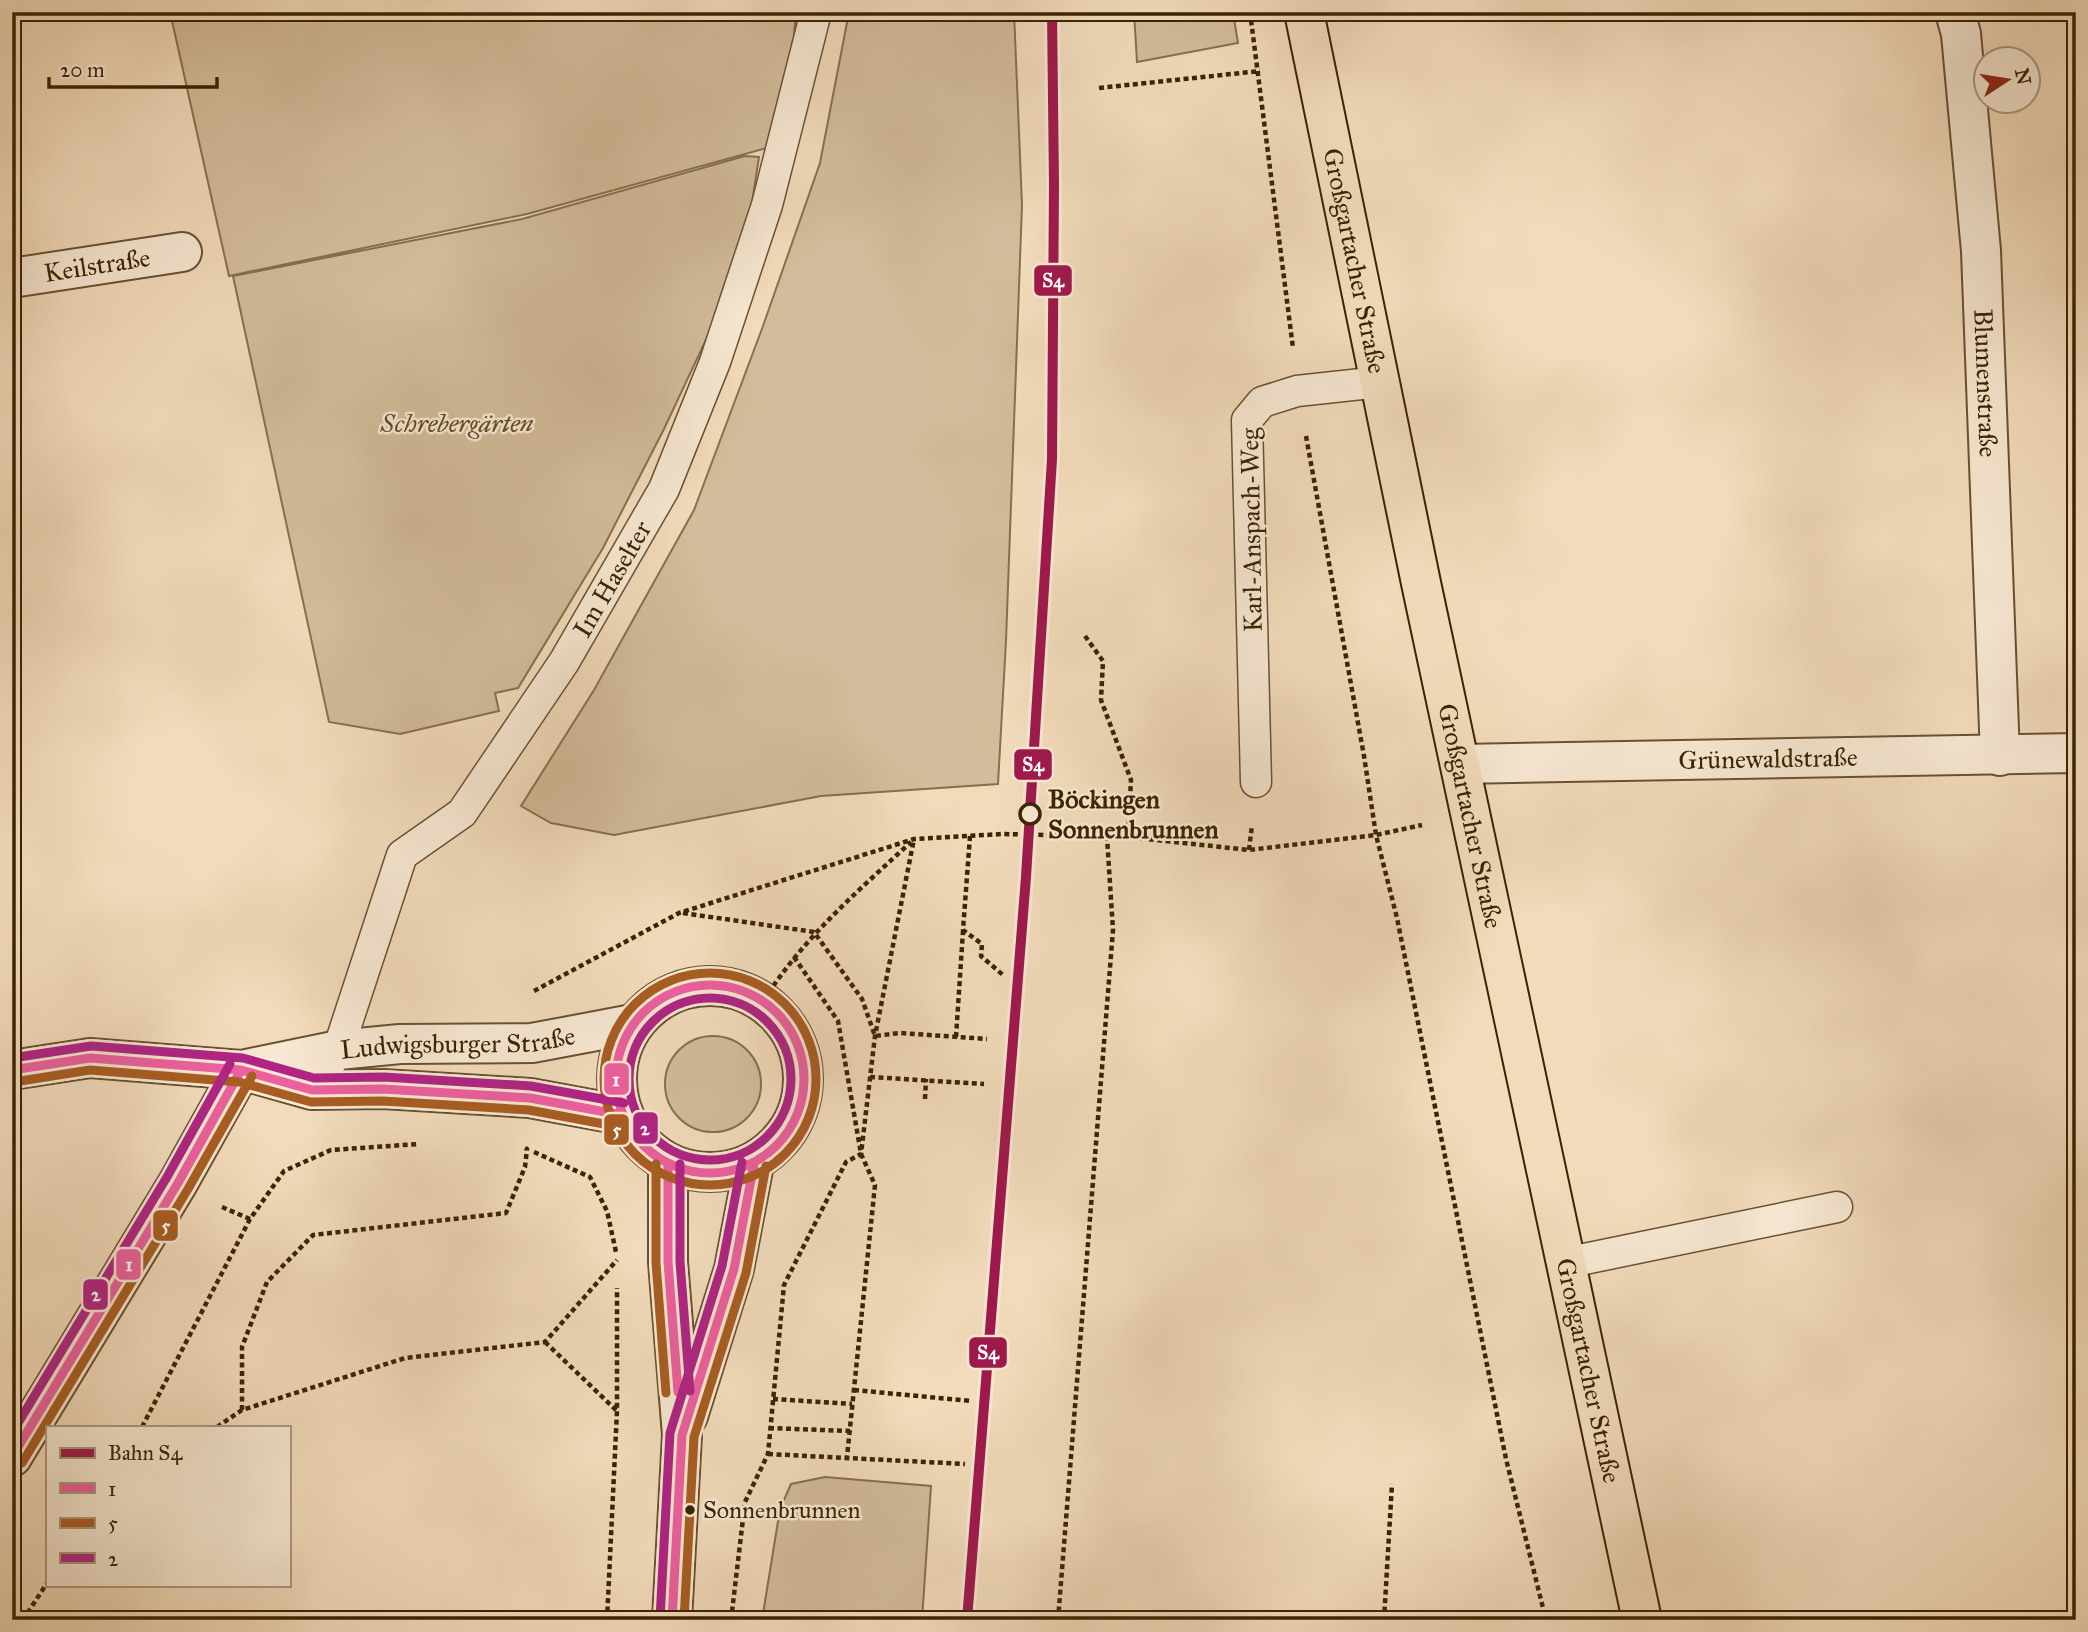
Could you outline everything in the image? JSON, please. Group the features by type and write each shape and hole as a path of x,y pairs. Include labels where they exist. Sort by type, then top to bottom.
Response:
{"main road":[{"name":"Großgartacher Straße","path":"1304,12 1642,1620"}],"street":[{"name":"Blumenstraße","path":"1955,12 1961,34 1982,251 2000,756"},
{"name":"Keilstraße","path":"12,278 182,252"},
{"name":"Grünewaldstraße","path":"1460,764 2076,753"},
{"path":"717,984 764,1000 795,1036 806,1084 790,1131 754,1164 712,1175 668,1164 641,1144 622,1115 615,1068 633,1024 669,993 717,984"},
{"name":"Ludwigsburger Straße","path":"241,1070 338,1050 400,1044 532,1043 633,1024"},
{"name":"Ludwigsburger Straße","path":"12,1070 90,1058 241,1070 312,1090 383,1089 530,1098 622,1115"},
{"path":"12,1457 171,1194 241,1070"},
{"path":"668,1164 668,1262 682,1435 673,1620"},
{"path":"682,1435 734,1269 754,1164"}],"lane":[{"name":"Im Haselter","path":"312,1090 338,1050 402,855 462,813 564,662 664,489 715,362 763,218 817,12"},
{"name":"Karl-Anspach-Weg","path":"1256,782 1247,420 1262,402 1297,391 1380,382"},
{"path":"1565,1263 1837,1207"}],"path":[{"path":"1250,12 1297,391 1376,835 1397,918 1506,1459 1546,1620"},
{"path":"1099,88 1314,66"},
{"path":"1085,636 1103,661 1101,700 1131,780 1128,837"},
{"path":"532,992 679,913 914,839 970,836 1128,837 1249,850 1376,835"},
{"path":"956,1037 970,836"},
{"path":"1058,1620 1113,930 1107,837"},
{"path":"764,1000 814,932 914,839"},
{"path":"861,1154 875,1036 914,839"},
{"path":"679,913 814,932 862,999 875,1036"},
{"path":"963,930 982,944 982,956 1003,975"},
{"path":"794,957 838,1021 861,1154 875,1185 847,1457"},
{"path":"875,1036 900,1033 988,1039"},
{"path":"870,1077 984,1084"},
{"path":"925,1099 926,1079"},
{"path":"143,1426 250,1220 285,1171 331,1150 425,1143"},
{"path":"242,1410 242,1347 267,1282 313,1235 506,1213 525,1167 527,1149 515,1146"},
{"path":"732,1620 745,1502 768,1454 784,1285 846,1162 861,1154"},
{"path":"218,1426 242,1410 405,1358 545,1342 618,1259 618,1273"},
{"path":"607,1620 617,1411 618,1287"},
{"path":"545,1342 617,1411"},
{"path":"854,1390 971,1401"},
{"path":"773,1399 852,1404"},
{"path":"769,1428 850,1432"},
{"path":"768,1454 965,1464"},
{"path":"1384,1620 1392,1483"},
{"path":"23,1620 46,1585"}],"green space":[{"path":"170,12 796,12 791,71 774,146 527,214 229,276"},
{"path":"849,12 1014,12 1022,205 998,784 821,796 614,835 551,823 521,806 594,690 694,510 820,163"},
{"path":"1134,12 1233,12 1238,43 1137,62"},
{"name":"Schrebergärten","path":"745,156 759,157 743,261 664,429 603,548 518,688 495,693 499,711 400,734 329,722 233,276 522,219"},
{"path":"713,1036 731,1040 747,1050 757,1066 761,1084 757,1102 747,1118 731,1128 713,1132 695,1128 679,1118 669,1102 665,1084 669,1066 679,1050 695,1040"},
{"path":"825,1477 931,1486 922,1620 762,1620 780,1509 791,1484"}],"rail line":[{"name":"S4","path":"967,1620 1026,877 1052,459 1052,12"}],"transit line":[{"name":"5","path":"710,973 751,981 785,1004 808,1038 816,1079 808,1120 785,1154 751,1177 710,1185 669,1177 635,1154 612,1120 604,1079 612,1038 635,1004 669,981 710,973"},
{"name":"1","path":"710,985 746,993 762,1001 776,1013 788,1027 796,1043 804,1079 796,1115 788,1131 776,1145 762,1157 746,1165 710,1173 674,1165 658,1157 644,1145 632,1131 624,1115 616,1079 624,1043 632,1027 644,1013 658,1001 674,993 710,985"},
{"name":"2","path":"710,998 741,1004 767,1022 785,1048 791,1079 785,1110 767,1136 741,1154 710,1160 679,1154 653,1136 635,1110 629,1079 635,1048 653,1022 679,1004 710,998"},
{"name":"2","path":"12,1058 91,1046 243,1058 314,1078 384,1077 531,1086 624,1103"},
{"name":"1","path":"12,1070 90,1058 241,1070 312,1090 383,1089 530,1098 622,1115"},
{"name":"2","path":"12,1433 167,1177 230,1064"},
{"name":"5","path":"14,1082 90,1070 239,1082 311,1102 383,1101 529,1110 620,1127"},
{"name":"1","path":"12,1457 178,1183 241,1070"},
{"name":"5","path":"22,1463 188,1189 252,1076"},
{"name":"2","path":"660,1619 670,1433 722,1266 742,1162"},
{"name":"5","path":"656,1164 656,1263 666,1393"},
{"name":"1","path":"668,1164 668,1262 678,1392"},
{"name":"2","path":"680,1164 680,1262 690,1391"},
{"name":"1","path":"672,1620 682,1435 734,1269 754,1164"},
{"name":"5","path":"684,1620 694,1437 746,1273 766,1166"}],"place":[{"name":"Böckingen Sonnenbrunnen","path":"1030,814"},
{"name":"Sonnenbrunnen","path":"690,1510"}]}
